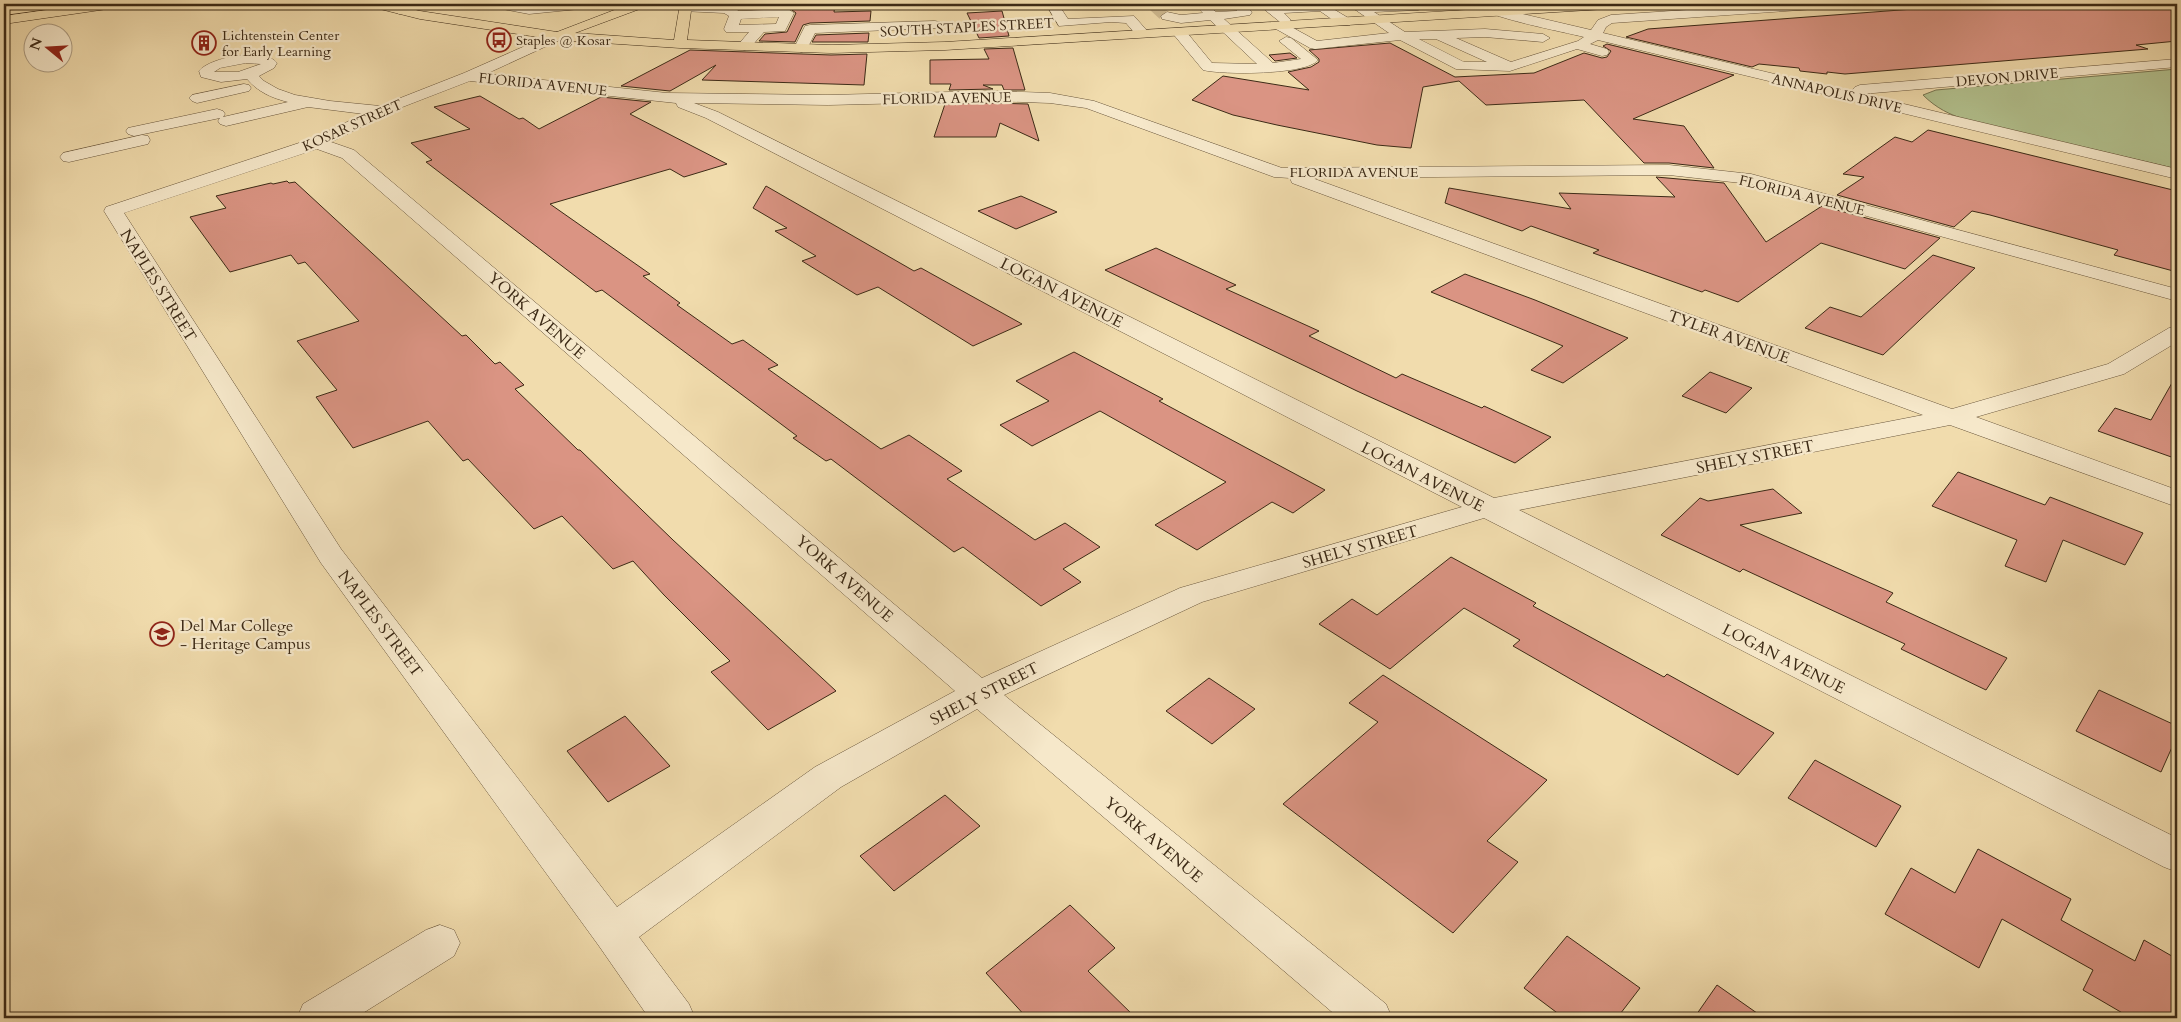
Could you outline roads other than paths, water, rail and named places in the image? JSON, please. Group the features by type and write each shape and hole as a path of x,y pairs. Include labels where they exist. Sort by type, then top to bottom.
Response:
{"main road":[{"path":"4,20 114,4"},
{"name":"SOUTH STAPLES STREET","path":"376,4 420,16 557,36 680,44 801,48 945,46 1621,4"},
{"path":"557,36 575,18 580,4"},
{"path":"557,36 641,4"},
{"path":"680,44 688,25 686,6"}],"street":[{"path":"4,6 52,4"},
{"path":"399,10 420,4"},
{"path":"496,4 529,10 540,6 580,4"},
{"path":"1052,4 1073,38"},
{"path":"1200,4 1270,68"},
{"path":"1167,16 1182,19 1246,12 1237,4"},
{"path":"1356,6 1418,6 1415,4"},
{"name":"ANNAPOLIS DRIVE","path":"1480,4 1497,12 2177,174"},
{"path":"1356,6 1402,36 1460,66 1510,67 1577,45 1596,36 1599,25 1603,21 1611,19 1828,4"},
{"path":"686,6 727,9 731,29 757,31 810,26"},
{"path":"1179,32 1208,67 1225,69 1270,68 1306,63 1311,60 1280,26 1271,10 1294,6 1323,7 1345,22"},
{"path":"928,9 945,46"},
{"path":"884,12 889,27"},
{"path":"730,20 788,13 780,28"},
{"path":"1064,23 1129,19 1142,34"},
{"path":"1089,21 1100,37"},
{"path":"744,46 757,31 780,28 935,25"},
{"path":"801,48 810,26"},
{"path":"1280,26 1315,45 1402,36 1485,33 1532,36 1615,55"},
{"path":"1435,35 1510,67"},
{"name":"KOSAR STREET","path":"113,211 317,143 382,111 469,76 557,36"},
{"path":"1473,51 1532,36"},
{"path":"1229,47 1247,46"},
{"path":"1193,49 1211,48"},
{"name":"DEVON DRIVE","path":"1836,92 2177,63"},
{"path":"1743,70 1721,81 1816,103 1836,92"},
{"name":"FLORIDA AVENUE","path":"469,76 667,98 828,100 991,96 1050,98 1089,104 1280,173 1669,170 1750,179 2177,295"},
{"path":"197,98 255,79 280,95 308,103 382,111"},
{"name":"LOGAN AVENUE","path":"667,98 712,115 2177,856"},
{"path":"69,157 138,136 221,117 308,103"},
{"name":"YORK AVENUE","path":"317,143 348,154 980,693 1371,1018"},
{"name":"TYLER AVENUE","path":"1280,173 2177,499"},
{"name":"NAPLES STREET","path":"113,211 331,556 613,933 674,1018"},
{"name":"SHELY STREET","path":"613,933 828,777 980,693 1191,595 1488,508 1951,417 2116,369 2177,333"},
{"path":"318,1018 440,943"}],"tunnel":[{"path":"1154,4 1167,16"}],"place":[{"name":"Staples @ Kosar","path":"499,40"},
{"name":"Lichtenstein Center for Early Learning","path":"204,43"},
{"name":"Del Mar College - Heritage Campus","path":"162,634"}]}
